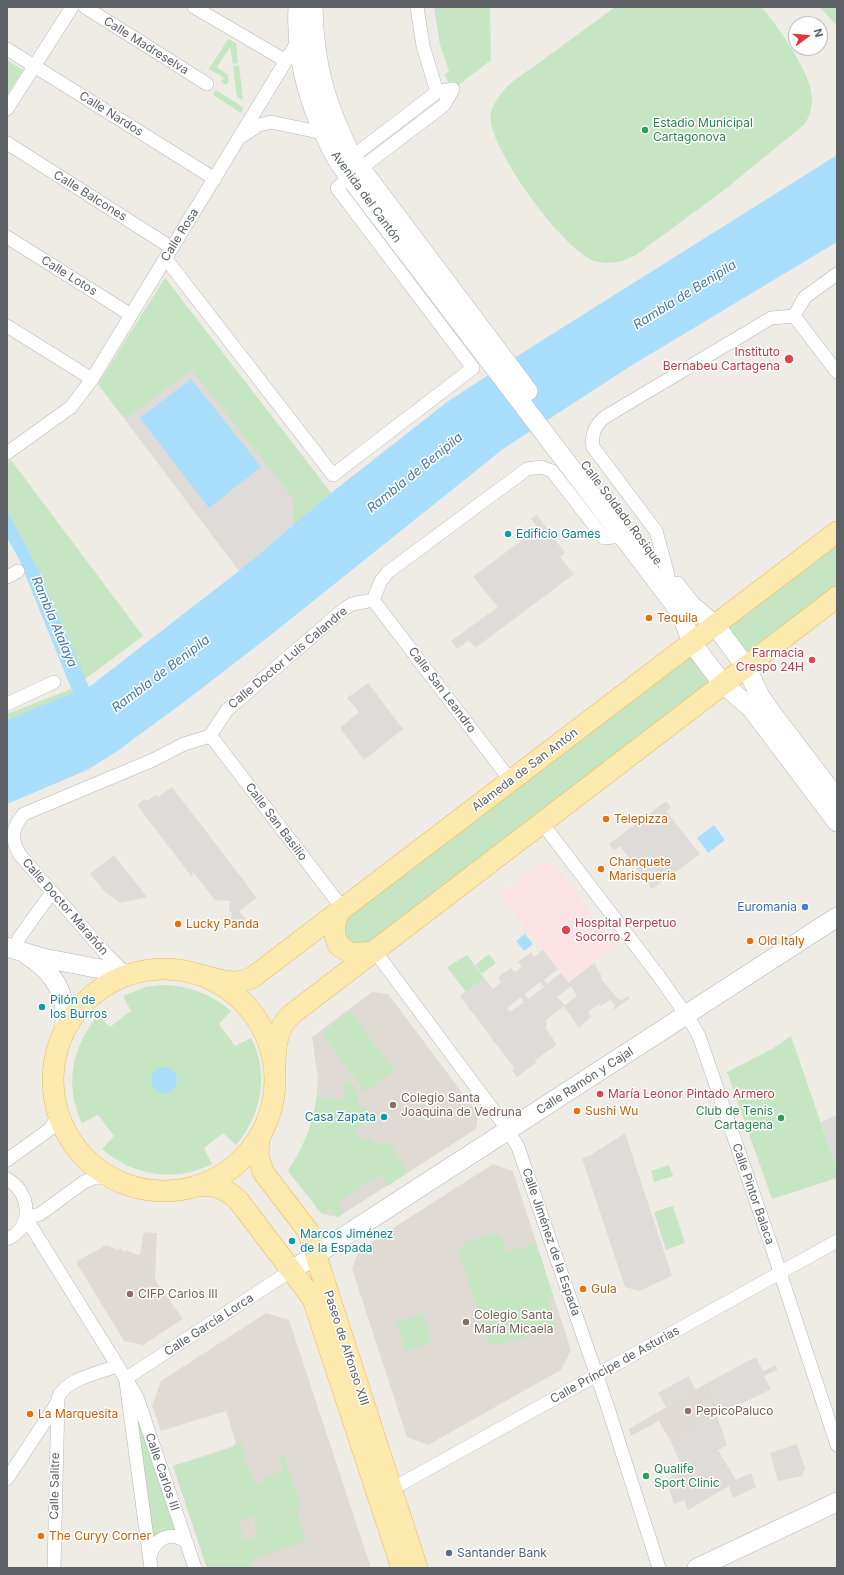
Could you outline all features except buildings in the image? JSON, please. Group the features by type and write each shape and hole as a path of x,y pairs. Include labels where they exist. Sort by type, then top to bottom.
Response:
{"main road":[{"name":"Avenida del Cantón","path":"298,7 298,41 308,92 323,133 354,168 495,359 564,461"},
{"name":"Avenida del Cantón","path":"313,7 315,52 321,84 354,168"},
{"name":"Calle Soldado Rosique","path":"564,461 681,613 692,643 723,684 752,708 837,822"},
{"name":"Calle Soldado Rosique","path":"564,461 668,575 691,605 714,625 746,667 760,696 768,708 837,799"},
{"name":"Alameda de San Antón","path":"205,976 232,982 250,979 837,532"},
{"path":"275,1066 268,1038 253,1012 234,992 205,976 187,970 167,968 142,970 127,974 107,984 89,997 77,1010 64,1032 56,1053 53,1073 54,1094 59,1114 67,1134 79,1151 94,1166 112,1178 133,1187 155,1191 177,1191 199,1186 230,1170 249,1152 260,1138 269,1117 276,1087 276,1042 288,1017 837,597"},
{"path":"341,910 336,919 335,930 339,946 352,954 373,951"},
{"name":"Calle Ramón y Cajal","path":"292,1270 837,917"},
{"path":"15,950 127,974"},
{"path":"15,950 45,970 61,992 66,1016 64,1032"},
{"name":"Paseo de Alfonso XIII","path":"260,1138 258,1155 263,1172 308,1231 418,1568"},
{"name":"Paseo de Alfonso XIII","path":"199,1186 214,1186 233,1195 313,1299 402,1568"},
{"path":"697,1568 837,1502"}],"street":[{"path":"7,109 72,7"},
{"name":"Calle Madreselva","path":"84,7 207,84"},
{"path":"194,7 286,61"},
{"path":"417,7 423,46 437,92"},
{"name":"Calle Rosa","path":"7,453 71,407 92,379 298,41"},
{"name":"Calle Nardos","path":"7,49 215,179"},
{"path":"453,89 444,105 354,168 437,92 453,89"},
{"path":"239,139 265,123 271,122 323,133"},
{"name":"Calle Balcones","path":"7,143 169,254 333,475 473,368 337,188 354,168"},
{"name":"Calle Lotos","path":"7,237 131,315"},
{"path":"837,274 805,297 794,316 837,372"},
{"name":"Calle Soldado Rosique","path":"668,575 656,531 593,447 592,438 594,430 605,417 771,318 794,316"},
{"path":"7,326 92,379"},
{"path":"374,600 381,581 388,572 521,472 536,467 546,468 564,461"},
{"name":"Calle Doctor Luis Calandre","path":"210,735 227,710 344,609 352,604 374,600"},
{"name":"Calle San Leandro","path":"374,600 511,781"},
{"path":"7,704 54,682"},
{"name":"Calle Doctor Marañón","path":"127,974 111,960 20,855 15,845 13,834 17,823 29,811 153,760 184,744 210,735"},
{"name":"Calle San Basilio","path":"210,735 341,910"},
{"name":"Calle Pintor Balaca","path":"542,822 686,1015 699,1036 837,1445"},
{"path":"15,950 19,938 52,892"},
{"name":"Calle Jiménez de la Espada","path":"373,951 508,1130 518,1147 597,1376 659,1568"},
{"path":"7,1160 50,1129 59,1114"},
{"path":"26,1218 40,1214 88,1180 93,1178 112,1178"},
{"path":"7,1179 19,1188 24,1197 26,1208 26,1218 19,1231 7,1240"},
{"name":"Calle Carlos III","path":"26,1218 137,1397 195,1568"},
{"name":"Calle Príncipe de Asturias","path":"392,1489 837,1241"},
{"name":"Calle García Lorca","path":"125,1378 292,1270"},
{"path":"7,1479 57,1403 60,1394 70,1384 117,1366"},
{"name":"Calle Carlos III","path":"125,1378 150,1563"},
{"name":"Calle Salitre","path":"54,1568 57,1403"},
{"path":"150,1563 154,1545 161,1538 174,1536 186,1543"}],"shaded area":[{"path":"165,278 331,493 239,571 98,384"},
{"path":"537,515 565,553 560,557 574,574 475,648 469,640 457,649 451,641 498,607 473,577 538,528 531,519"},
{"path":"368,683 403,729 364,760 340,728 359,712 347,698"},
{"path":"172,787 257,898 239,911 246,920 242,923 231,919 232,912 229,912 230,901 215,900 193,872 192,877 137,805 145,799 147,801 156,795 158,797"},
{"path":"666,801 671,807 666,811 700,854 652,889 620,846 614,850 609,844"},
{"path":"114,855 147,897 120,903 105,892 90,874"},
{"name":"Hospital Perpetuo Socorro 2","path":"540,863 555,865 616,946 568,982 500,894"},
{"path":"543,950 558,969 544,980 547,984 561,973 569,982 594,963 602,977 601,979 617,998 622,1000 628,996 630,998 614,1010 615,1004 610,1000 600,1006 599,1004 588,1012 591,1017 579,1028 564,1006 545,1021 547,1024 545,1027 557,1045 535,1060 536,1063 517,1077 512,1070 514,1068 460,996 484,978 493,989 501,982 498,977 511,968 515,972 522,967 518,962 531,952 534,957","holes":["540,982 544,987 528,999 525,994","571,986 577,996 565,1005 557,997","521,997 524,1002 510,1012 507,1008"]},
{"name":"Colegio Santa Joaquina de Vedruna","path":"372,992 388,994 478,1114 476,1129 338,1217 322,1214 288,1171 305,1142 315,1110 318,1079 312,1037"},
{"path":"837,1115 837,1163 835,1164 821,1122"},
{"path":"625,1133 672,1276 639,1291 625,1287 582,1158 591,1155"},
{"name":"Colegio Santa María Micaela","path":"493,1164 513,1171 571,1350 561,1370 428,1445 407,1437 352,1269 359,1250"},
{"name":"CIFP Carlos III","path":"144,1232 157,1233 155,1280 183,1319 143,1345 124,1341 76,1262 106,1245 118,1250 120,1248 125,1252 126,1250 138,1255 140,1254"},
{"path":"266,1313 289,1320 371,1568 207,1568 173,1466 232,1447 236,1443 226,1411 161,1431 152,1406 161,1381"},
{"path":"756,1357 763,1371 776,1365 777,1370 764,1376 771,1389 719,1415 709,1382"},
{"path":"689,1376 696,1390 666,1407 658,1393"},
{"name":"PepicoPaluco","path":"709,1382 719,1415 671,1442 659,1421 631,1436 629,1429"},
{"path":"717,1416 727,1445 718,1450 736,1480 751,1473 756,1487 733,1498 729,1486 688,1510 684,1500 674,1504 666,1480 683,1469 671,1442"},
{"path":"797,1444 805,1468 802,1476 778,1481 770,1453"}],"green space":[{"path":"434,7 490,7 491,60 453,89 444,75 449,71 440,45"},
{"name":"Estadio Municipal Cartagonova","path":"615,7 761,7 788,43 788,56 796,56 801,65 811,90 812,100 810,112 805,124 724,190 636,255 622,261 606,263 595,261 582,254 565,239 547,218 512,170 492,127 491,112 499,97 505,89 521,75"},
{"path":"820,7 837,7 837,26"},
{"path":"228,39 236,43 238,63 233,64 230,47 217,67 228,75 229,81 226,85 221,82 224,78 209,69"},
{"path":"7,60 23,70 7,95"},
{"path":"239,65 243,100 237,97 233,66"},
{"path":"216,90 244,108 241,113 213,95"},
{"path":"165,278 331,493 293,526 293,498 191,369 129,417 123,417 98,384"},
{"path":"11,460 143,636 85,679 39,571 7,510 7,462"},
{"path":"837,532 837,597 746,667 715,625"},
{"path":"692,643 723,684 358,955 335,925"},
{"path":"71,689 73,694 7,720 7,714"},
{"path":"489,954 496,963 482,974 475,965"},
{"path":"467,955 484,978 466,992 447,967"},
{"path":"172,985 190,989 207,995 231,1011 219,1024 235,1046 251,1038 257,1051 261,1080 257,1108 252,1121 245,1134 236,1145 223,1133 204,1148 212,1164 198,1170 169,1175 141,1171 114,1158 102,1149 114,1136 98,1115 82,1123 76,1109 72,1081 77,1053 82,1040 98,1015 110,1027 131,1011 123,996 146,987"},
{"path":"350,1011 394,1070 365,1092 321,1033"},
{"name":"Club de Tenis Cartagena","path":"791,1036 837,1170 837,1178 772,1199 727,1072 772,1049"},
{"path":"348,1080 358,1093 357,1106 366,1107 365,1126 361,1126 357,1130 356,1135 364,1140 371,1138 371,1142 391,1144 407,1173 388,1186 380,1175 337,1203 344,1213 338,1217 330,1208 322,1214 288,1171 307,1136 317,1097 343,1100 344,1083"},
{"path":"669,1165 673,1176 654,1182 651,1171"},
{"path":"673,1206 685,1243 666,1250 654,1212"},
{"path":"494,1233 503,1240 507,1252 536,1243 553,1295 548,1297 557,1328 495,1346 488,1341 458,1251 465,1242"},
{"path":"422,1313 432,1342 405,1351 396,1322"},
{"path":"144,1419 183,1540 154,1545 131,1423"},
{"path":"241,1442 246,1458 244,1459 247,1469 250,1468 255,1484 263,1481 263,1478 283,1471 278,1456 284,1454 301,1507 296,1509 306,1541 250,1560 253,1568 207,1568 173,1466 232,1447 236,1443","holes":["254,1516 256,1522 254,1523 258,1536 244,1540 238,1521"]}],"water":[{"path":"837,155 837,242 629,367 503,449 267,638 116,752 87,770 7,804 7,720 73,693 19,559 7,538 7,510 39,571 89,687 239,571 331,493 447,402 530,348"},
{"path":"191,379 261,467 209,508 140,418"},
{"path":"714,825 725,840 708,853 697,838"},
{"path":"525,934 533,944 524,951 516,941"},
{"path":"164,1067 173,1071 177,1080 173,1089 164,1093 155,1089 151,1080 155,1071"}],"place":[{"name":"Estadio Municipal Cartagonova","path":"645,130"},
{"name":"Instituto Bernabeu Cartagena","path":"789,359"},
{"name":"Edificio Games","path":"508,534"},
{"name":"Tequila","path":"649,618"},
{"name":"Farmacia Crespo 24H","path":"812,660"},
{"name":"Telepizza","path":"606,819"},
{"name":"Chanquete Marisquería","path":"601,869"},
{"name":"Euromania","path":"805,907"},
{"name":"Lucky Panda","path":"178,924"},
{"name":"Hospital Perpetuo Socorro 2","path":"566,930"},
{"name":"Old Italy","path":"750,941"},
{"name":"Pilón de los Burros","path":"42,1007"},
{"name":"María Leonor Pintado Armero","path":"600,1094"},
{"name":"Colegio Santa Joaquina de Vedruna","path":"393,1105"},
{"name":"Sushi Wu","path":"577,1111"},
{"name":"Casa Zapata","path":"384,1117"},
{"name":"Club de Tenis Cartagena","path":"781,1118"},
{"name":"Marcos Jiménez de la Espada","path":"292,1241"},
{"name":"Gula","path":"583,1289"},
{"name":"CIFP Carlos III","path":"130,1294"},
{"name":"Colegio Santa María Micaela","path":"466,1322"},
{"name":"PepicoPaluco","path":"688,1411"},
{"name":"La Marquesita","path":"30,1414"},
{"name":"Qualife Sport Clinic","path":"646,1476"},
{"name":"The Curyy Corner","path":"41,1536"},
{"name":"Santander Bank","path":"449,1553"}],"water label":[{"name":"Rambla de Benipila","path":"685,295"},
{"name":"Rambla de Benipila","path":"415,473"},
{"name":"Rambla Atalaya","path":"54,622"},
{"name":"Rambla de Benipila","path":"161,674"}]}
